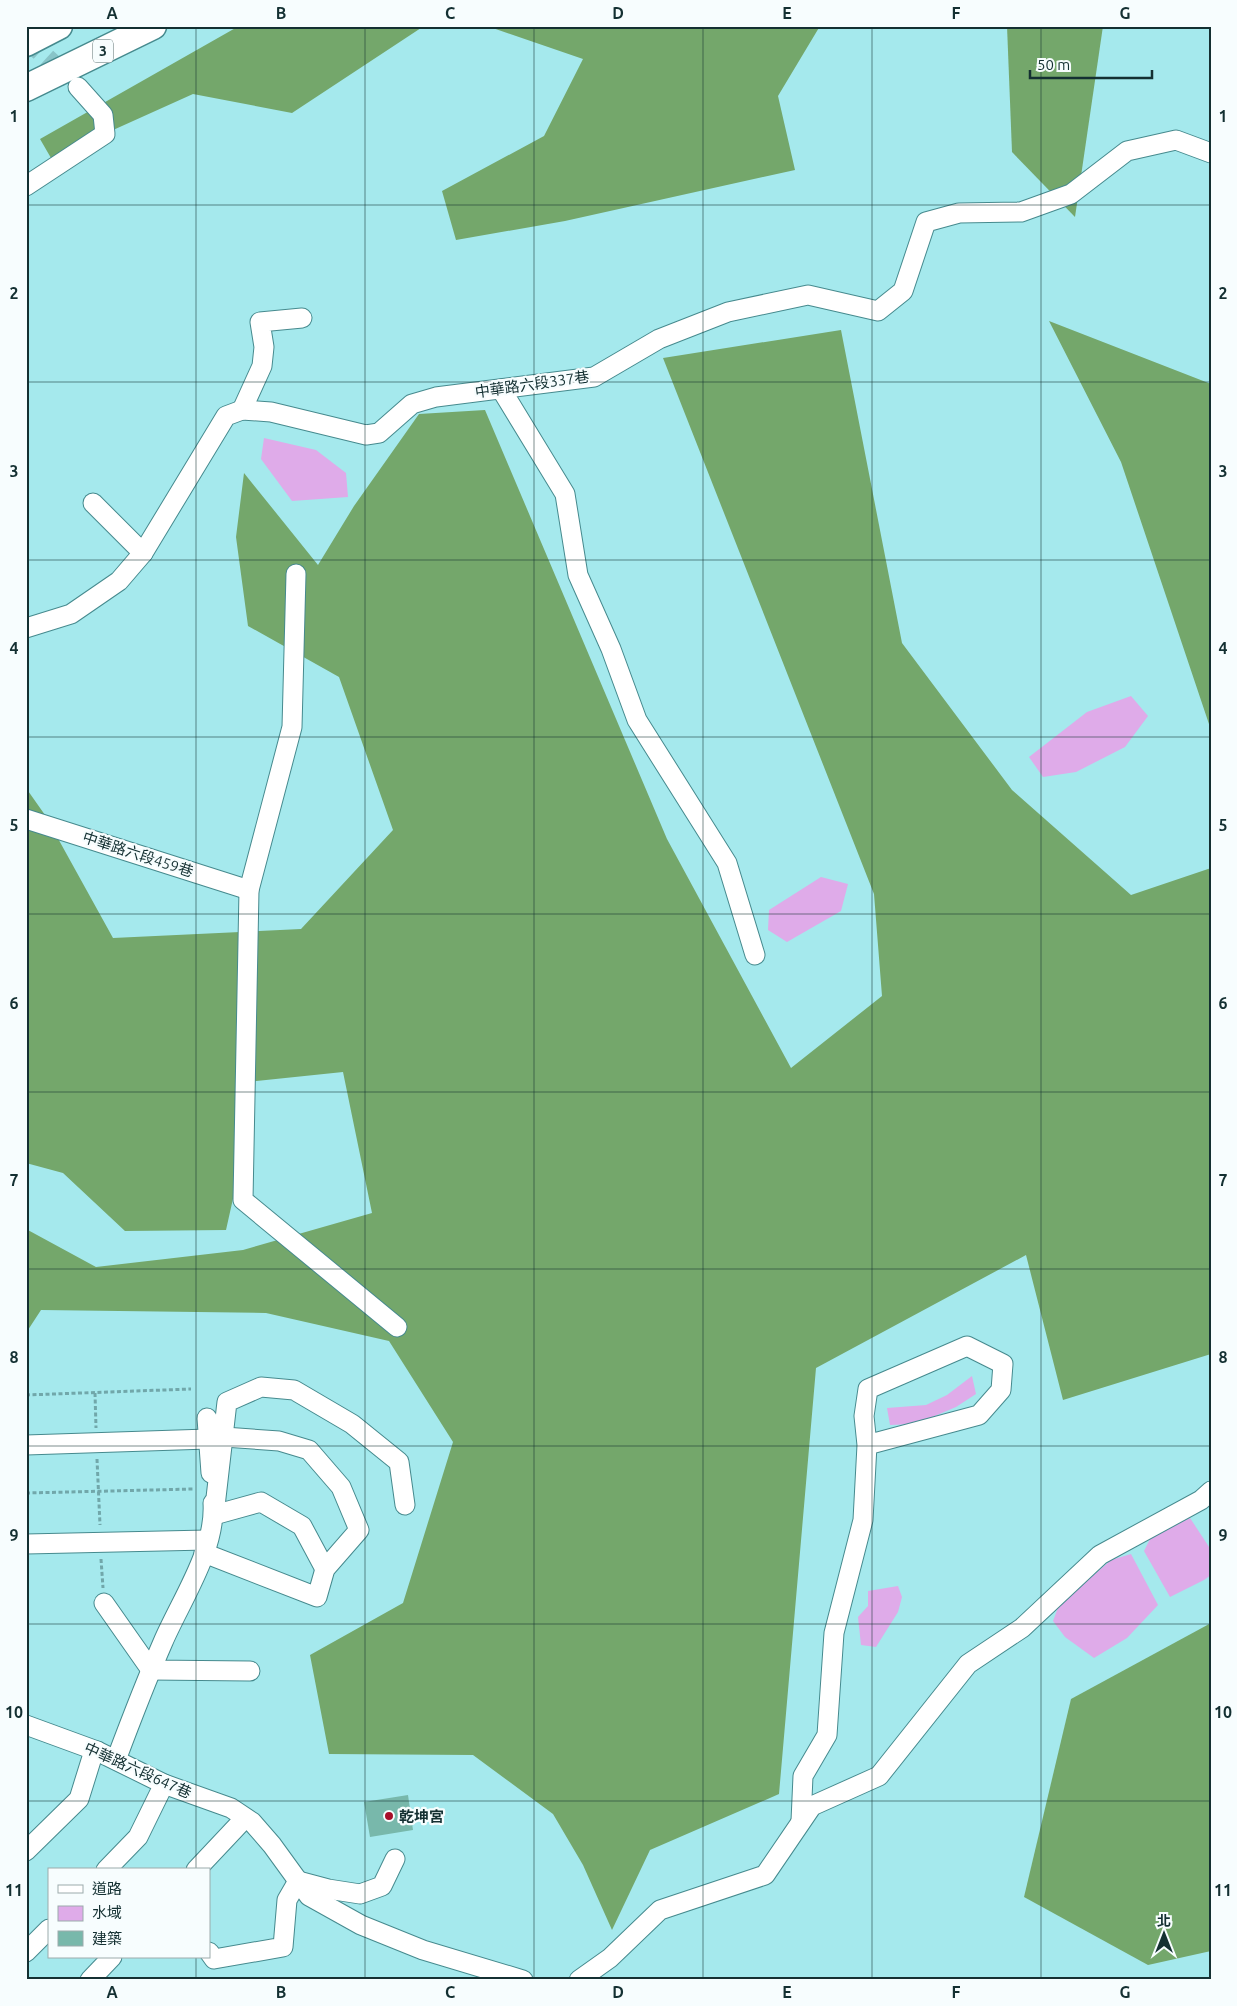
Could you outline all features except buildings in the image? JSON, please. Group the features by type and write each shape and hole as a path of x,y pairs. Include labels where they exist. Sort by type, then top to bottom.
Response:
{"highway":[{"path":"26,43 59,26"},
{"name":"3","path":"26,88 153,26"},
{"path":"26,96 52,75"}],"street":[{"path":"26,186 105,134 103,115 78,87"},
{"name":"中華路六段337巷","path":"242,410 271,412 366,436 379,433 412,404 436,397 594,377 659,339 728,312 808,295 878,311 903,291 926,222 958,214 1021,212 1071,194 1127,151 1176,140 1211,153"},
{"path":"26,628 71,614 119,581 143,553 226,416 242,410 262,366 264,347 260,322 302,318"},
{"path":"501,389 565,494 578,575 610,648 637,720 727,863 755,955"},
{"path":"93,503 143,553"},
{"path":"296,574 292,727 249,890 243,1200 397,1327"},
{"name":"中華路六段459巷","path":"26,819 249,890"},
{"path":"801,1822 803,1776 828,1735 834,1633 863,1520 867,1445 864,1416 868,1389 967,1346 1003,1364 1001,1390 979,1415 867,1445"},
{"path":"116,1760 151,1670 206,1547 214,1515 216,1438 227,1402 261,1387 294,1390 352,1424 399,1462 405,1505"},
{"path":"207,1418 216,1438"},
{"path":"26,1445 216,1438 279,1441 309,1450 342,1487 359,1530 325,1569 317,1597 206,1547 101,1543 26,1544"},
{"path":"579,1980 610,1958 660,1910 765,1875 812,1806 879,1776 968,1664 1022,1628 1100,1555 1201,1500 1211,1491"},
{"path":"214,1515 261,1502 302,1526 325,1569"},
{"path":"104,1603 151,1670"},
{"path":"151,1670 250,1671"},
{"name":"中華路六段647巷","path":"26,1725 97,1751 164,1784 231,1808 252,1822 272,1845 309,1896 361,1925 423,1950 523,1980"},
{"path":"26,1851 79,1799 93,1754 97,1751"},
{"path":"108,1868 138,1837 164,1784"},
{"path":"198,1868 245,1818"},
{"path":"210,1953 214,1958 283,1947 287,1900 298,1881 328,1889 360,1894 382,1886 395,1859"},
{"path":"26,1952 48,1930"},
{"path":"90,1980 111,1958"}],"path":[{"path":"26,1395 191,1389"},
{"path":"95,1393 104,1603"},
{"path":"26,1493 193,1489"}],"green space":[{"path":"239,26 424,26 292,113 193,94 51,158 40,139"},
{"path":"487,26 820,26 778,96 795,170 565,221 456,240 442,191 544,136 583,59"},
{"path":"1007,26 1103,26 1075,217 1012,152"},
{"path":"1049,321 1211,384 1211,730 1121,462"},
{"path":"841,330 902,643 1012,790 1131,895 1211,868 1211,1354 1063,1400 1026,1255 816,1368 779,1794 650,1850 612,1930 583,1865 553,1814 473,1755 329,1754 310,1655 403,1603 453,1442 389,1341 266,1313 41,1310 26,1333 26,1229 96,1267 243,1250 372,1213 343,1072 247,1082 245,1145 226,1230 125,1231 63,1173 26,1163 26,788 45,815 113,938 301,929 393,830 339,677 248,626 236,537 244,473 318,565 354,506 419,414 485,410 667,839 791,1068 882,996 874,894 663,358"},
{"path":"1211,1623 1211,1951 1148,1965 1024,1897 1071,1699"}],"water":[{"path":"264,438 316,450 346,473 348,497 292,501 261,459"},
{"path":"1131,696 1148,716 1125,747 1076,772 1043,777 1029,757 1087,712"},
{"path":"821,877 848,884 841,911 787,942 768,930 769,910"},
{"path":"972,1376 976,1394 956,1407 916,1424 890,1425 887,1408 926,1405 947,1395"},
{"path":"1190,1518 1211,1550 1211,1575 1170,1597 1144,1551 1151,1537"},
{"path":"1131,1554 1158,1605 1127,1638 1094,1658 1065,1637 1053,1621 1059,1605 1111,1560"},
{"path":"898,1586 902,1597 898,1612 876,1647 861,1645 858,1617 868,1606 868,1591"}],"tunnel":[{"path":"26,39 70,79"}],"place":[{"name":"乾坤宮","path":"389,1816"}]}
